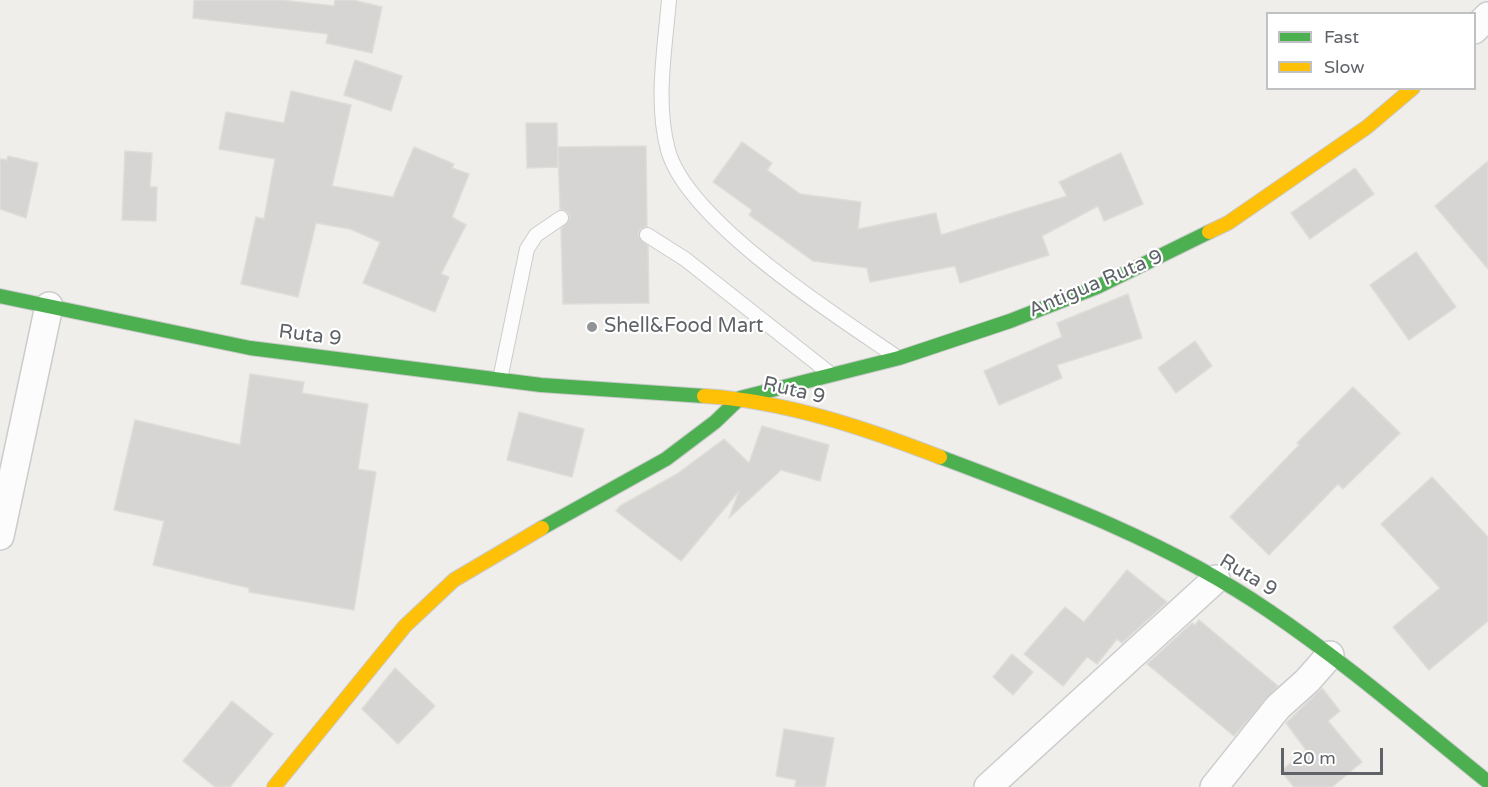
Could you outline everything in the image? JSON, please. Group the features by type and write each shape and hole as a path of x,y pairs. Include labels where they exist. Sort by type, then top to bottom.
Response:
{"main road":[{"name":"Antigua Ruta 9","path":"740,398 899,358 1010,321 1097,287 1228,223 1367,127 1411,90"},
{"name":"Ruta 9","path":"0,296 250,348 541,385 740,398 866,429 1002,480 1158,547 1216,579 1268,610 1330,655 1488,782"},
{"path":"274,787 405,626 454,580 492,556 666,459 715,422 740,398"}],"street":[{"path":"1476,28 1488,16"},
{"path":"0,536 49,306"},
{"path":"988,787 1216,579"},
{"path":"1214,787 1278,707 1307,681 1330,655"}],"lane":[{"path":"669,0 662,87 664,130 668,151 677,172 704,207 759,258 814,301 899,358"},
{"path":"500,379 527,249 536,235 561,218"},
{"path":"647,235 685,259 832,375"}],"building":[{"path":"194,0 281,0 334,6 335,0 353,0 382,7 372,53 326,43 328,34 193,18"},
{"path":"355,60 402,76 391,111 344,95"},
{"path":"291,91 351,105 332,186 393,197 414,147 454,164 452,168 469,174 452,217 466,225 441,274 449,277 435,312 363,283 380,242 350,229 316,223 298,297 241,284 256,217 264,219 275,159 219,149 226,112 284,123"},
{"path":"526,123 557,123 558,167 527,168"},
{"path":"742,142 772,163 767,170 800,194 861,202 858,229 936,213 941,235 1067,196 1059,182 1121,153 1143,204 1104,221 1098,206 1042,236 1049,255 960,283 955,266 870,282 867,268 813,261 749,215 752,210 713,182"},
{"path":"646,146 647,226 640,230 638,235 648,246 649,303 563,304 561,229 570,218 568,213 560,209 558,147"},
{"path":"125,151 152,153 150,187 157,187 156,221 122,220"},
{"path":"8,156 38,163 26,218 0,209 0,159 7,160"},
{"path":"1488,161 1488,269 1435,206"},
{"path":"1355,168 1374,194 1310,239 1291,213"},
{"path":"1416,252 1456,307 1409,340 1370,285"},
{"path":"1128,294 1142,338 1057,365 1062,378 999,405 984,371 1062,337 1057,323"},
{"path":"1195,341 1212,366 1176,393 1158,368"},
{"path":"250,374 304,382 302,393 368,404 358,469 376,472 354,610 249,592 249,588 153,565 164,521 114,510 135,420 240,445"},
{"path":"1353,387 1400,433 1343,489 1338,484 1269,555 1230,517 1299,445 1297,443"},
{"path":"519,412 584,429 572,477 507,460"},
{"path":"762,426 829,445 820,481 781,470 729,518 739,491 681,561 616,511 620,506 677,474 724,439 749,463"},
{"path":"1432,477 1488,537 1488,621 1429,670 1393,627 1440,588 1381,524"},
{"path":"1127,570 1167,602 1122,643 1117,639 1097,664 1087,657 1063,686 1024,654 1065,607 1084,622"},
{"path":"1199,620 1278,686 1234,736 1147,664 1192,623 1195,625"},
{"path":"1012,654 1033,672 1013,695 993,677"},
{"path":"395,668 435,706 398,744 362,709"},
{"path":"1322,688 1340,711 1328,721 1362,762 1332,787 1294,787 1281,771 1306,750 1286,723"},
{"path":"232,701 273,734 230,787 215,787 183,761"},
{"path":"784,729 834,738 825,787 795,787 796,780 776,776"}],"traffic: fast":[{"path":"542,528 666,459 715,422 740,398 899,358 1010,321 1097,287 1209,232"},
{"path":"0,296 250,348 541,385 704,396"},
{"path":"940,457 1109,524 1192,564 1231,587 1326,652 1488,782"}],"traffic: slow":[{"path":"1209,232 1228,223 1367,127 1411,90"},
{"path":"704,396 794,410 854,426 940,457"},
{"path":"274,787 405,626 454,580 542,528"}],"place":[{"name":"Shell&Food Mart","path":"592,327"}]}
